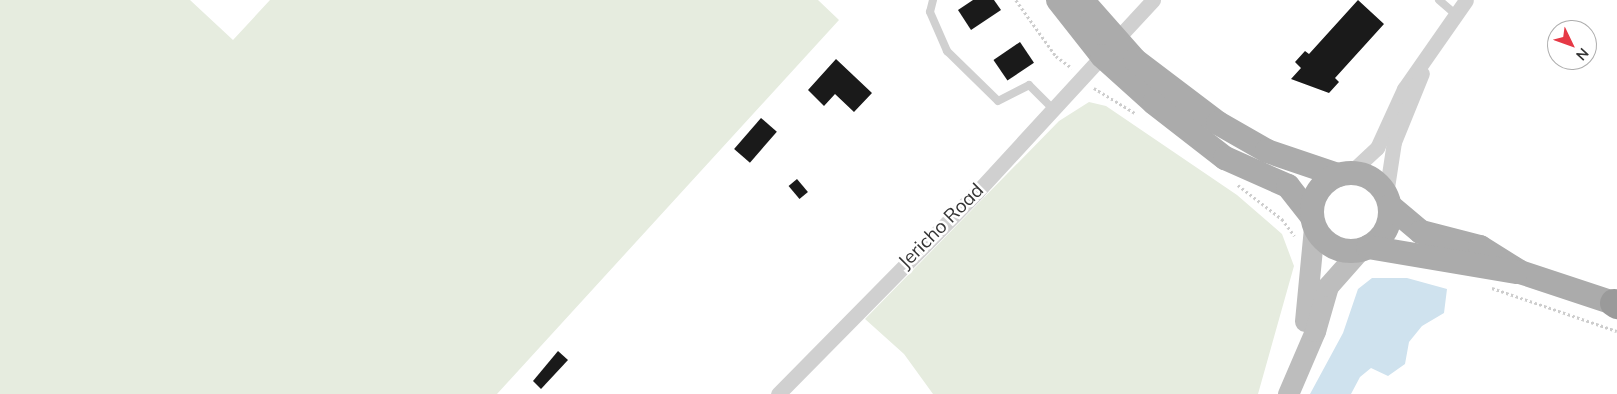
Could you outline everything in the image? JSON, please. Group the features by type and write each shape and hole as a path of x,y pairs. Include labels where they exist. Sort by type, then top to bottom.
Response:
{"main road":[{"path":"1058,0 1214,151 1288,186 1313,222 1337,249 1363,249 1520,272 1616,304"},
{"path":"1082,0 1109,49 1114,54 1160,80 1252,144 1344,174 1371,178 1388,200 1418,230 1480,247 1520,272"},
{"path":"1299,362 1315,196 1344,174"},
{"path":"1288,394 1299,362 1316,331 1330,280 1386,230 1388,200"}],"street":[{"name":"Jericho Road","path":"778,394 1053,109 1153,0"},
{"path":"1344,174 1377,148 1404,89 1428,58 1466,0"},
{"path":"1388,200 1394,142 1428,58"}],"lane":[{"path":"933,0 930,12 947,51 998,101 1029,85 1053,109"},
{"path":"1439,0 1456,15"}],"path":[{"path":"1016,0 1056,56 1075,69"},
{"path":"1483,286 1617,331"}],"shaded area":[{"path":"0,0 190,0 233,40 270,0 818,0 839,20 497,394 0,394"},
{"path":"1089,102 1106,106 1237,195 1282,234 1294,266 1258,394 933,394 904,354 865,319 1059,121"}],"water":[{"path":"1372,278 1407,278 1447,289 1444,313 1422,326 1409,342 1405,364 1388,376 1371,368 1360,377 1351,394 1310,394 1343,333 1358,289"}],"building":[{"path":"973,0 994,0 1001,10 971,30 958,10"},
{"path":"1358,0 1384,24 1335,78 1339,82 1329,93 1291,79 1301,68 1295,62 1305,51 1309,54"},
{"path":"1020,42 1034,63 1007,81 993,60"},
{"path":"836,59 872,93 854,112 835,94 824,106 808,90"},
{"path":"761,118 777,132 750,163 734,149"},
{"path":"797,179 808,192 800,199 789,186"},
{"path":"558,351 568,360 541,389 533,381"}]}
